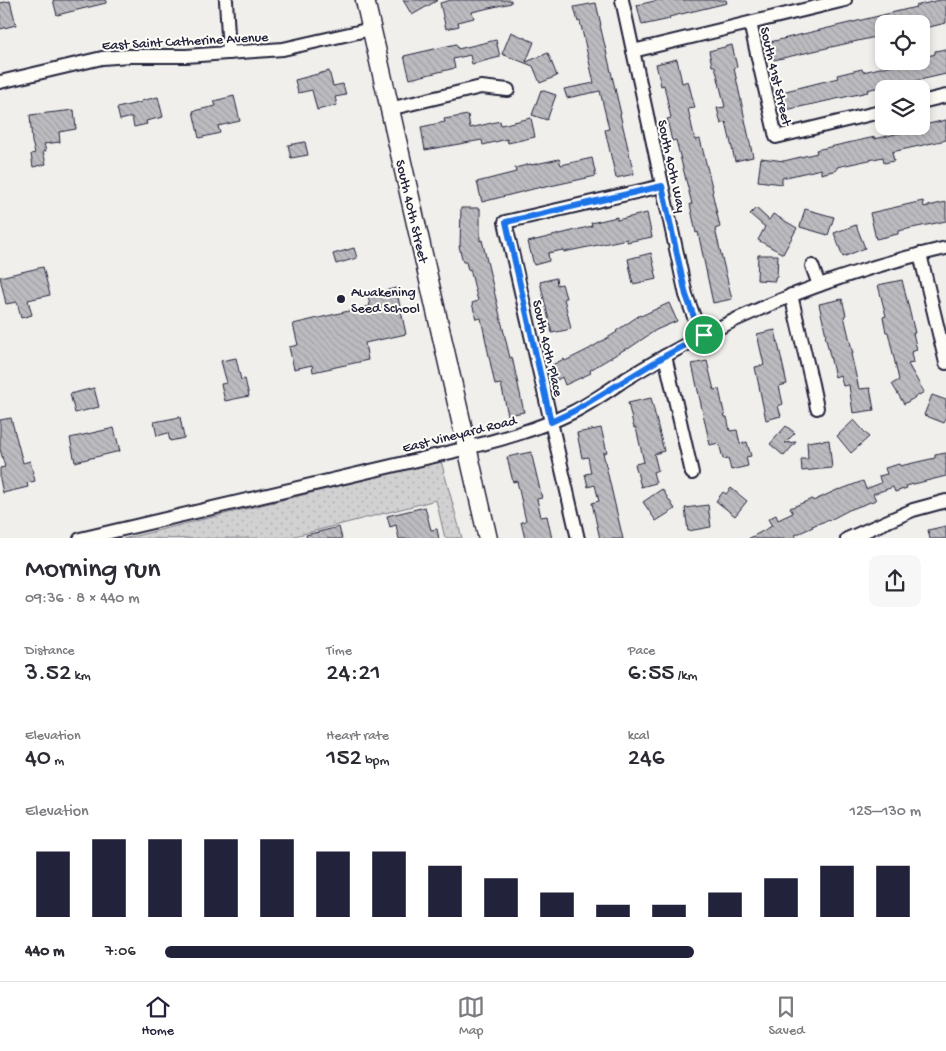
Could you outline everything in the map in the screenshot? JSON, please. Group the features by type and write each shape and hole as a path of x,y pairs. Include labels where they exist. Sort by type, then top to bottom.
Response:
{"main road":[{"name":"South 40th Street","path":"365,0 488,538"}],"street":[{"path":"226,0 229,54"},
{"name":"South 40th Way","path":"622,0 686,295 694,317 704,335"},
{"path":"634,51 845,0"},
{"name":"South 41st Street","path":"750,23 776,137 875,113"},
{"name":"East Saint Catherine Avenue","path":"0,82 102,58 229,54 283,49 371,29"},
{"path":"390,109 481,87 508,90"},
{"path":"930,100 946,96"},
{"name":"South 40th Place","path":"578,538 506,222 662,186"},
{"name":"East Vineyard Road","path":"80,538 468,448 531,430 574,411 665,356 704,335 791,295 920,254 946,248"},
{"path":"920,254 946,363"},
{"path":"812,266 819,285"},
{"path":"791,295 817,408"},
{"path":"665,356 692,473"},
{"path":"847,538 913,510 946,501"}],"shaded area":[{"path":"441,461 462,538 445,538 436,500 287,538 127,538"}],"building":[{"path":"53,0 106,0 106,3 57,15"},
{"path":"403,0 438,0 412,15"},
{"path":"451,0 511,0 511,3 472,12 474,18 458,22 459,26 446,29 440,3"},
{"path":"659,0 726,0 727,3 642,25 637,5"},
{"path":"946,0 946,23 930,27 930,15 883,15"},
{"path":"10,1 16,25 0,29 0,3"},
{"path":"596,3 634,174 616,178 605,130 609,129 600,91 567,98 564,89 594,83 580,21 578,22 574,7"},
{"path":"875,17 875,37 774,60 770,42"},
{"path":"511,32 534,42 526,62 548,53 557,76 540,83 533,66 502,54"},
{"path":"496,40 500,57 472,64 470,55 453,59 455,68 410,79 404,56 456,44 458,49"},
{"path":"732,45 737,67 734,68 753,157 735,161 726,122 721,124 717,108 725,107 715,66 712,66 709,51"},
{"path":"946,49 946,74 920,80 875,80 875,88 867,90 868,92 786,110 782,92 838,78 837,75 862,69 863,72 875,69 930,70 930,55 935,54 935,51"},
{"path":"677,59 682,83 688,81 695,108 688,109 695,140 700,139 713,191 720,227 715,229 732,299 713,303 676,140 672,141 667,119 671,118 664,85 661,86 656,64"},
{"path":"329,71 333,86 343,84 346,95 335,97 337,105 317,110 312,90 298,93 295,80"},
{"path":"541,90 556,95 547,120 532,115"},
{"path":"234,96 240,121 218,126 220,133 199,138 193,111 216,106 214,101"},
{"path":"158,97 163,117 146,121 147,124 134,127 132,117 120,120 117,108"},
{"path":"74,110 76,129 59,132 60,142 44,144 46,151 43,151 46,164 33,167 31,154 35,153 32,142 30,115"},
{"path":"468,115 470,128 500,121 501,125 531,118 535,137 508,143 507,139 483,145 482,140 425,150 421,127 445,122 444,119"},
{"path":"946,120 946,140 892,152 894,161 884,163 883,157 837,167 837,170 821,174 821,169 782,178 782,184 758,181 761,158 784,161 817,153 816,150 875,137 875,139 891,135 930,135 930,124"},
{"path":"305,142 308,155 291,158 288,145"},
{"path":"592,158 596,176 541,187 482,202 477,182 516,172 515,168 531,164 559,159 561,165"},
{"path":"923,201 924,207 946,202 946,221 898,231 898,234 876,239 870,213"},
{"path":"461,208 480,208 480,241 482,240 524,412 508,415 501,384 495,385 481,318 476,319 472,303 478,301 470,269 468,270 466,262 463,262 459,246"},
{"path":"756,208 769,220 773,214 797,228 783,254 758,240 765,227 750,214"},
{"path":"805,209 834,217 828,235 800,227"},
{"path":"647,213 652,237 627,242 627,239 564,252 563,250 548,253 549,261 534,265 528,242 592,226 591,223 617,217 617,220"},
{"path":"856,225 865,248 843,257 834,233"},
{"path":"354,248 357,258 336,264 333,254"},
{"path":"651,253 657,279 633,284 628,259"},
{"path":"758,255 778,255 777,277 775,277 775,281 757,280"},
{"path":"43,267 50,295 28,300 32,315 21,318 17,302 6,304 0,277"},
{"path":"556,278 557,285 562,284 571,329 552,333 540,282"},
{"path":"902,280 915,333 913,333 917,350 911,352 913,363 908,364 924,392 904,404 892,384 899,380 888,332 886,332 883,317 886,316 878,285"},
{"path":"396,288 406,334 365,343 368,360 313,372 312,365 294,369 289,347 298,345 293,324 370,306 368,295"},
{"path":"842,299 859,389 870,388 874,410 853,413 849,385 843,386 840,375 835,377 819,304"},
{"path":"669,303 677,321 656,330 628,349 590,370 591,373 565,385 562,377 557,380 550,366 589,349 640,315"},
{"path":"775,330 787,384 779,386 783,404 778,406 781,416 766,420 755,367 764,365 757,334"},
{"path":"236,358 241,380 245,379 249,396 225,401 221,384 227,383 221,361"},
{"path":"707,361 714,390 719,389 730,431 737,430 740,444 747,442 751,456 746,457 748,466 731,470 728,458 723,459 719,443 710,445 692,364"},
{"path":"94,388 99,407 75,413 70,394"},
{"path":"932,395 946,400 944,423 924,415"},
{"path":"651,398 664,451 654,454 658,470 653,472 656,483 641,487 635,464 644,462 628,403"},
{"path":"180,417 184,438 170,441 168,433 157,436 154,422"},
{"path":"11,418 23,463 30,461 35,481 27,483 28,487 3,493 0,468 5,467 0,449 0,420"},
{"path":"854,420 869,437 851,453 837,436"},
{"path":"786,426 795,433 785,443 796,442 784,456 770,444"},
{"path":"114,428 120,451 75,462 70,438"},
{"path":"601,428 607,452 603,453 623,538 600,538 592,503 599,501 595,485 588,487 585,474 591,473 588,457 582,458 577,433"},
{"path":"829,440 832,468 802,471 801,459 808,459 807,442"},
{"path":"531,452 542,498 537,499 541,517 547,516 552,538 525,538 521,522 526,521 517,481 513,482 507,457"},
{"path":"946,453 946,476 906,486 907,488 895,492 893,487 873,494 876,500 812,526 795,535 796,538 750,538 772,526 768,519 776,515 778,520 793,513 790,508 863,481 866,489 881,483 879,476 887,474 885,468 935,458 935,455"},
{"path":"731,488 747,501 735,516 716,501 723,492 726,494"},
{"path":"662,489 675,509 656,521 643,502"},
{"path":"708,505 711,527 688,531 685,508"},
{"path":"425,507 431,530 437,529 439,538 399,538 396,525 390,527 387,516"},
{"path":"946,526 946,538 930,538 928,530"},
{"path":"339,527 342,538 307,538 306,535"}],"place":[{"name":"Awakening Seed School","path":"341,299"}],"route":[{"path":"662,186 686,295 694,317 704,335 665,356 574,411 551,422 506,222 662,186"}]}
